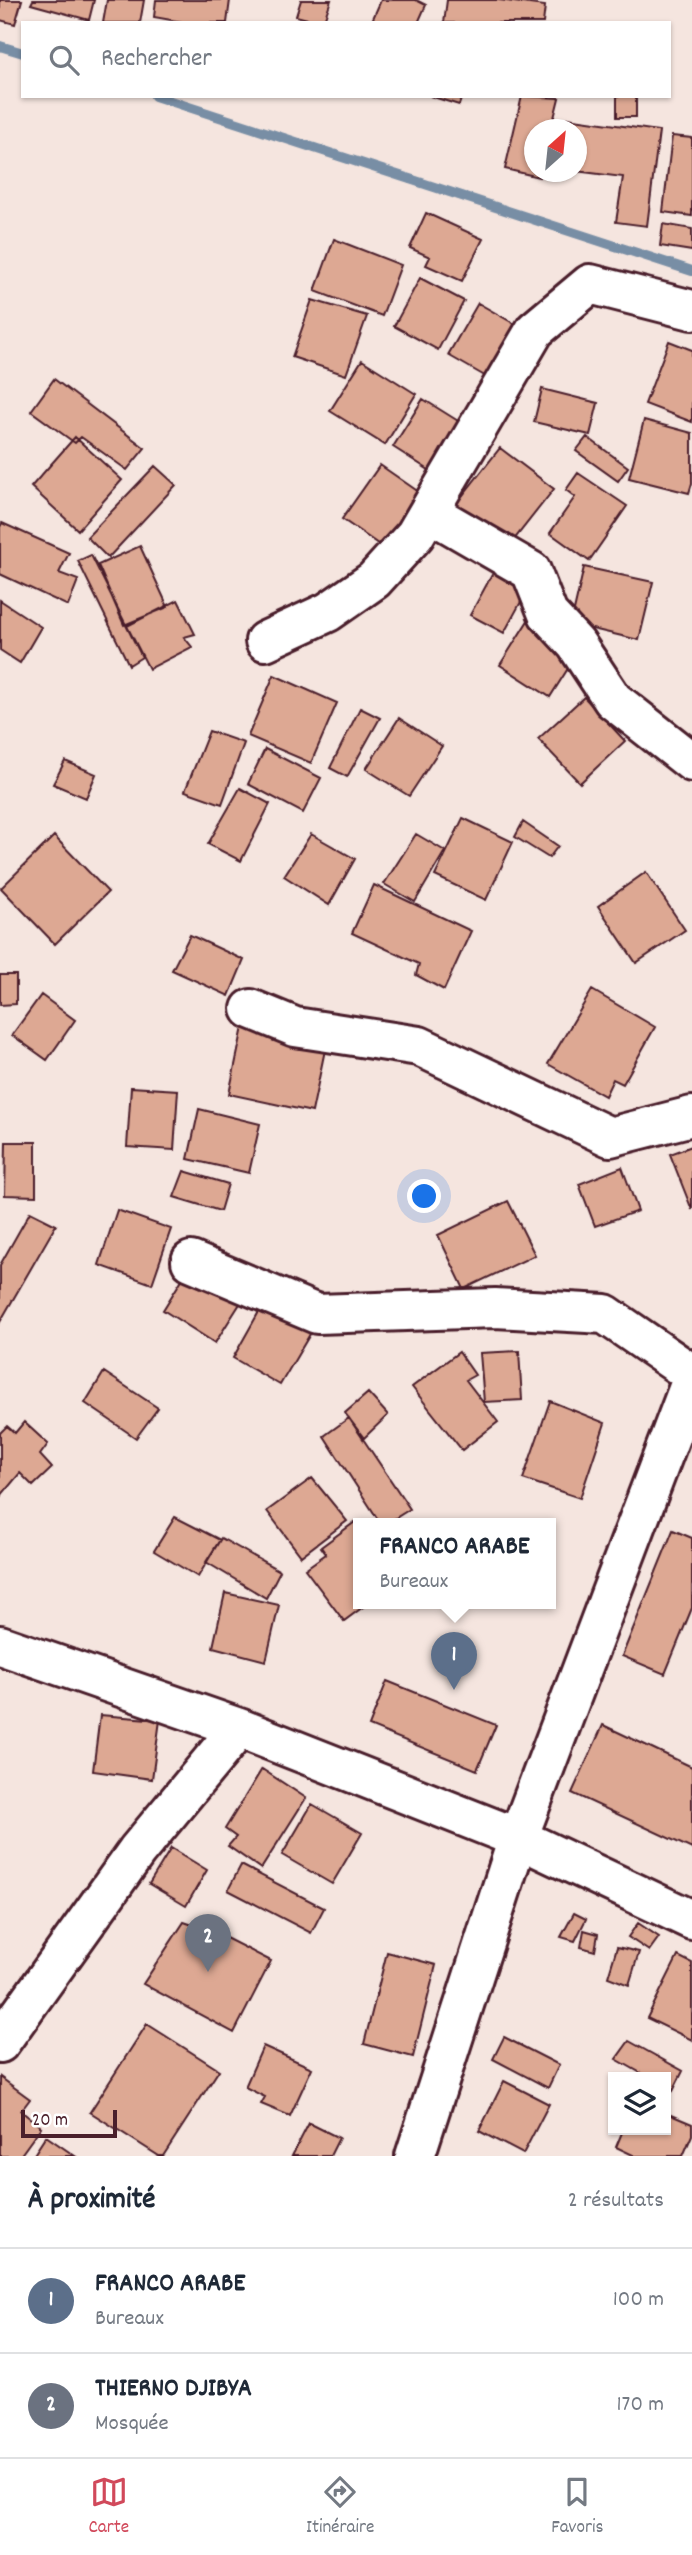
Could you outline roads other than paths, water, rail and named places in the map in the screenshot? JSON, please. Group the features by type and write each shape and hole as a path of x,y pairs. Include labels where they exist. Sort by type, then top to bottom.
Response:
{"street":[{"path":"265,641 328,612 374,580 415,535 535,330 590,284 692,310"},
{"path":"429,512 531,571 548,614 576,644 613,700 692,762"},
{"path":"251,1009 295,1027 419,1046 610,1137 692,1116"},
{"path":"191,1261 317,1314 495,1308 605,1314 692,1376 518,1838 429,2149"},
{"path":"0,1645 239,1728 518,1838 692,1920"},
{"path":"0,2043 138,1851 239,1728"}],"waterway":[{"path":"0,46 21,52"},
{"path":"161,98 692,271"}],"place":[{"name":"FRANCO ARABE","path":"454,1690"},
{"name":"THIERNO DJIBYA","path":"208,1972"}]}
